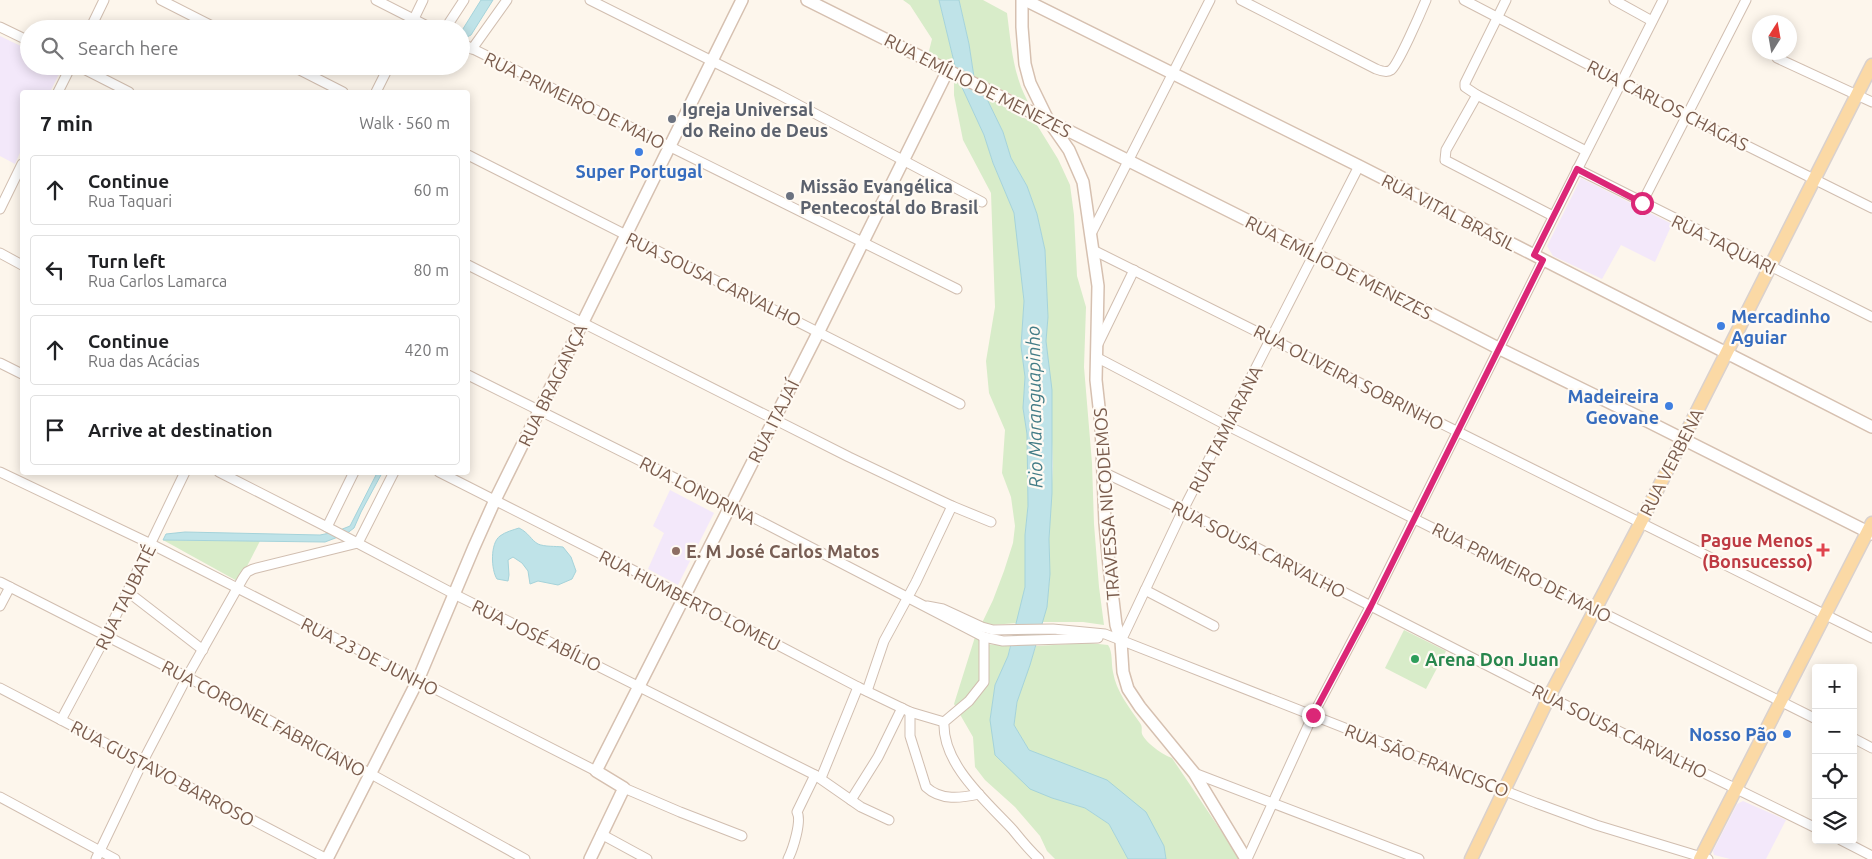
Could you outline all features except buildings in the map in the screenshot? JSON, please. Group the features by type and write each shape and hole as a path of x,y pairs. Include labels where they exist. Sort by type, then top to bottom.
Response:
{"main road":[{"name":"RUA VERBENA","path":"1471,859 1549,697 1641,522 1872,65"},
{"path":"1703,858 1780,701 1870,530"}],"street":[{"path":"94,20 104,0"},
{"path":"161,0 200,20"},
{"path":"376,0 414,19 423,0"},
{"path":"451,20 464,0"},
{"path":"472,49 507,0"},
{"path":"590,0 713,61 982,202"},
{"name":"RUA BRAGANÇA","path":"327,859 418,680 495,500 742,0"},
{"name":"RUA EMÍLIO DE MENEZES","path":"807,0 1315,254 1498,348 1870,530"},
{"name":"RUA VITAL BRASIL","path":"1024,0 1359,166 1872,427"},
{"name":"TRAVESSA NICODEMOS","path":"1024,0 1022,27 1025,64 1030,83 1048,120 1078,166 1083,182 1094,250 1098,286 1096,380 1104,472 1109,566 1114,611 1121,641 1121,662 1128,689 1154,727 1194,773 1246,859"},
{"path":"1091,234 1210,0"},
{"path":"1240,0 1383,71 1392,70 1426,0"},
{"name":"RUA CARLOS CHAGAS","path":"1464,0 1687,116 1872,208"},
{"path":"1506,0 1465,83 1467,89 1586,151"},
{"path":"1614,0 1652,21"},
{"path":"1246,859 1313,715 1371,606 1498,348 1538,258 1553,216 1664,0"},
{"path":"1642,203 1746,0"},
{"path":"0,27 20,37"},
{"name":"RUA PRIMEIRO DE MAIO","path":"472,49 957,289"},
{"path":"1782,60 1872,102"},
{"name":"RUA ITAJAÍ","path":"596,771 819,331 903,159 952,72"},
{"path":"59,90 66,75"},
{"path":"96,75 125,90"},
{"path":"310,75 340,90"},
{"path":"377,90 385,75"},
{"path":"1476,95 1446,150 1445,160 1553,216"},
{"name":"RUA SOUSA CARVALHO","path":"470,156 960,404"},
{"name":"RUA TAMIARANA","path":"1121,641 1183,510 1359,166"},
{"path":"0,209 20,168"},
{"name":"RUA TAQUARI","path":"1577,169 1872,318"},
{"name":"RUA OLIVEIRA SOBRINHO","path":"1094,250 1872,638"},
{"path":"0,253 20,264"},
{"path":"470,266 774,419 952,506 991,522"},
{"path":"1098,345 1134,270"},
{"name":"RUA PRIMEIRO DE MAIO","path":"1096,356 1226,425 1414,517 1812,717"},
{"path":"0,363 20,373"},
{"name":"RUA LONDRINA","path":"470,375 927,606"},
{"name":"RUA 23 DE JUNHO","path":"0,472 236,587 596,771 624,788 742,836"},
{"name":"RUA SOUSA CARVALHO","path":"1104,472 1183,510 1549,697 1812,826"},
{"name":"RUA TAUBATÉ","path":"61,720 106,636 184,475"},
{"name":"RUA JOSÉ ABÍLIO","path":"225,475 454,594 818,776 852,800 889,820"},
{"path":"327,527 353,475"},
{"path":"98,855 142,763 187,677 236,587 247,572 358,543 392,475"},
{"name":"RUA HUMBERTO LOMEU","path":"445,475 684,596 867,692 906,710 944,722"},
{"path":"867,692 884,641 952,506"},
{"name":"RUA CORONEL FABRICIANO","path":"0,582 187,677 371,774 525,859"},
{"path":"0,606 10,588"},
{"path":"1145,590 1214,626"},
{"path":"128,592 203,650"},
{"path":"927,606 943,609 982,627 1003,630 1053,629 1105,634 1121,641"},
{"path":"927,606 941,616 984,637 1003,641 1101,638 1121,641"},
{"path":"984,637 984,682 969,701 944,722 943,733 946,746 959,769 979,794 1039,859"},
{"name":"RUA SÃO FRANCISCO","path":"1121,641 1596,825 1703,858"},
{"path":"788,859 800,817 797,812 818,776 858,687"},
{"name":"RUA GUSTAVO BARROSO","path":"0,688 327,859"},
{"path":"906,710 910,736 926,786 944,797 959,798 979,794"},
{"path":"852,800 906,710"},
{"path":"1857,740 1872,748"},
{"path":"1194,773 1420,859"},
{"path":"590,859 624,788"},
{"path":"0,797 98,855 115,859"},
{"path":"602,834 647,859"},
{"path":"1849,844 1872,856"}],"shaded area":[{"path":"0,36 20,46 20,75 58,75 51,90 20,90 20,153 15,164 0,156"},
{"path":"1581,178 1672,224 1655,262 1621,245 1602,279 1553,256 1547,246"},
{"name":"E. M José Carlos Matos","path":"670,490 714,513 678,585 648,569 664,533 653,526"},
{"path":"1743,801 1786,820 1766,859 1730,859 1714,855 1713,851 1737,804"}],"green space":[{"path":"903,0 939,0 956,70 928,55 932,39 910,5"},
{"path":"959,0 983,0 1007,13 1011,48 1016,70 1028,102 974,77"},
{"path":"954,81 960,83 984,135 993,163 1014,213 1017,229 1024,301 1021,346 1025,377 1023,408 1027,434 1028,506 1025,535 1025,587 1017,623 992,625 982,623 1004,571 1013,543 1015,526 1011,497 1002,473 1005,430 989,393 986,361 995,307 991,193 963,140 954,95"},
{"path":"986,97 1037,125 1058,159 1070,185 1074,215 1077,276 1086,307 1084,367 1092,463 1094,524 1104,625 1083,622 1042,622 1047,607 1050,574 1049,539 1053,466 1049,365 1046,341 1048,317 1045,250 1037,214 1027,186 1011,158 1003,132"},
{"path":"163,540 260,541 239,582"},
{"name":"Arena Don Juan","path":"1404,630 1446,651 1426,689 1385,668"},
{"path":"975,637 985,644 1010,646 1008,656 995,685 990,720 1052,798 1085,808 1109,824 1128,859 1055,859 1047,851 1040,836 1015,807 985,780 975,767 973,737 954,704"},
{"path":"1089,643 1108,645 1111,651 1113,672 1117,686 1141,724 1142,734 1155,748 1172,758 1240,859 1166,859 1164,846 1066,765 1029,750 1014,725 1017,702 1036,646"}],"water":[{"path":"481,0 493,0 470,36 468,20"},
{"path":"939,0 959,0 974,77 956,70"},
{"name":"Rio Maranguapinho","path":"960,83 986,97 1003,132 1011,158 1027,186 1037,214 1045,250 1048,317 1046,341 1052,390 1050,574 1047,607 1017,702 1014,725 1029,750 1107,780 1146,812 1164,846 1166,859 1128,859 1109,824 1085,808 1030,789 995,755 990,720 995,685 1008,656 1025,587 1025,535 1028,506 1027,434 1023,408 1025,377 1021,346 1024,301 1014,213 993,163 984,135"},
{"path":"376,475 381,475 354,528 346,534 340,530 350,526"},
{"path":"519,528 538,544 563,547 571,557 576,571 572,579 558,585 538,581 530,584 528,571 522,563 513,557 508,560 508,581 497,579 492,557 494,544 502,535"},
{"path":"185,532 320,535 330,533 338,537 325,542 163,540 166,534"}],"place":[{"name":"Igreja Universal do Reino de Deus","path":"672,119"},
{"name":"Super Portugal","path":"639,152"},
{"name":"Missão Evangélica Pentecostal do Brasil","path":"790,196"},
{"name":"Mercadinho Aguiar","path":"1721,326"},
{"name":"Madeireira Geovane","path":"1669,406"},
{"name":"Pague Menos (Bonsucesso)","path":"1823,550"},
{"name":"E. M José Carlos Matos","path":"676,551"},
{"name":"Arena Don Juan","path":"1415,659"},
{"name":"Nosso Pão","path":"1787,734"}],"route":[{"path":"1313,715 1371,606 1543,260 1534,255 1577,169 1642,203"}]}
